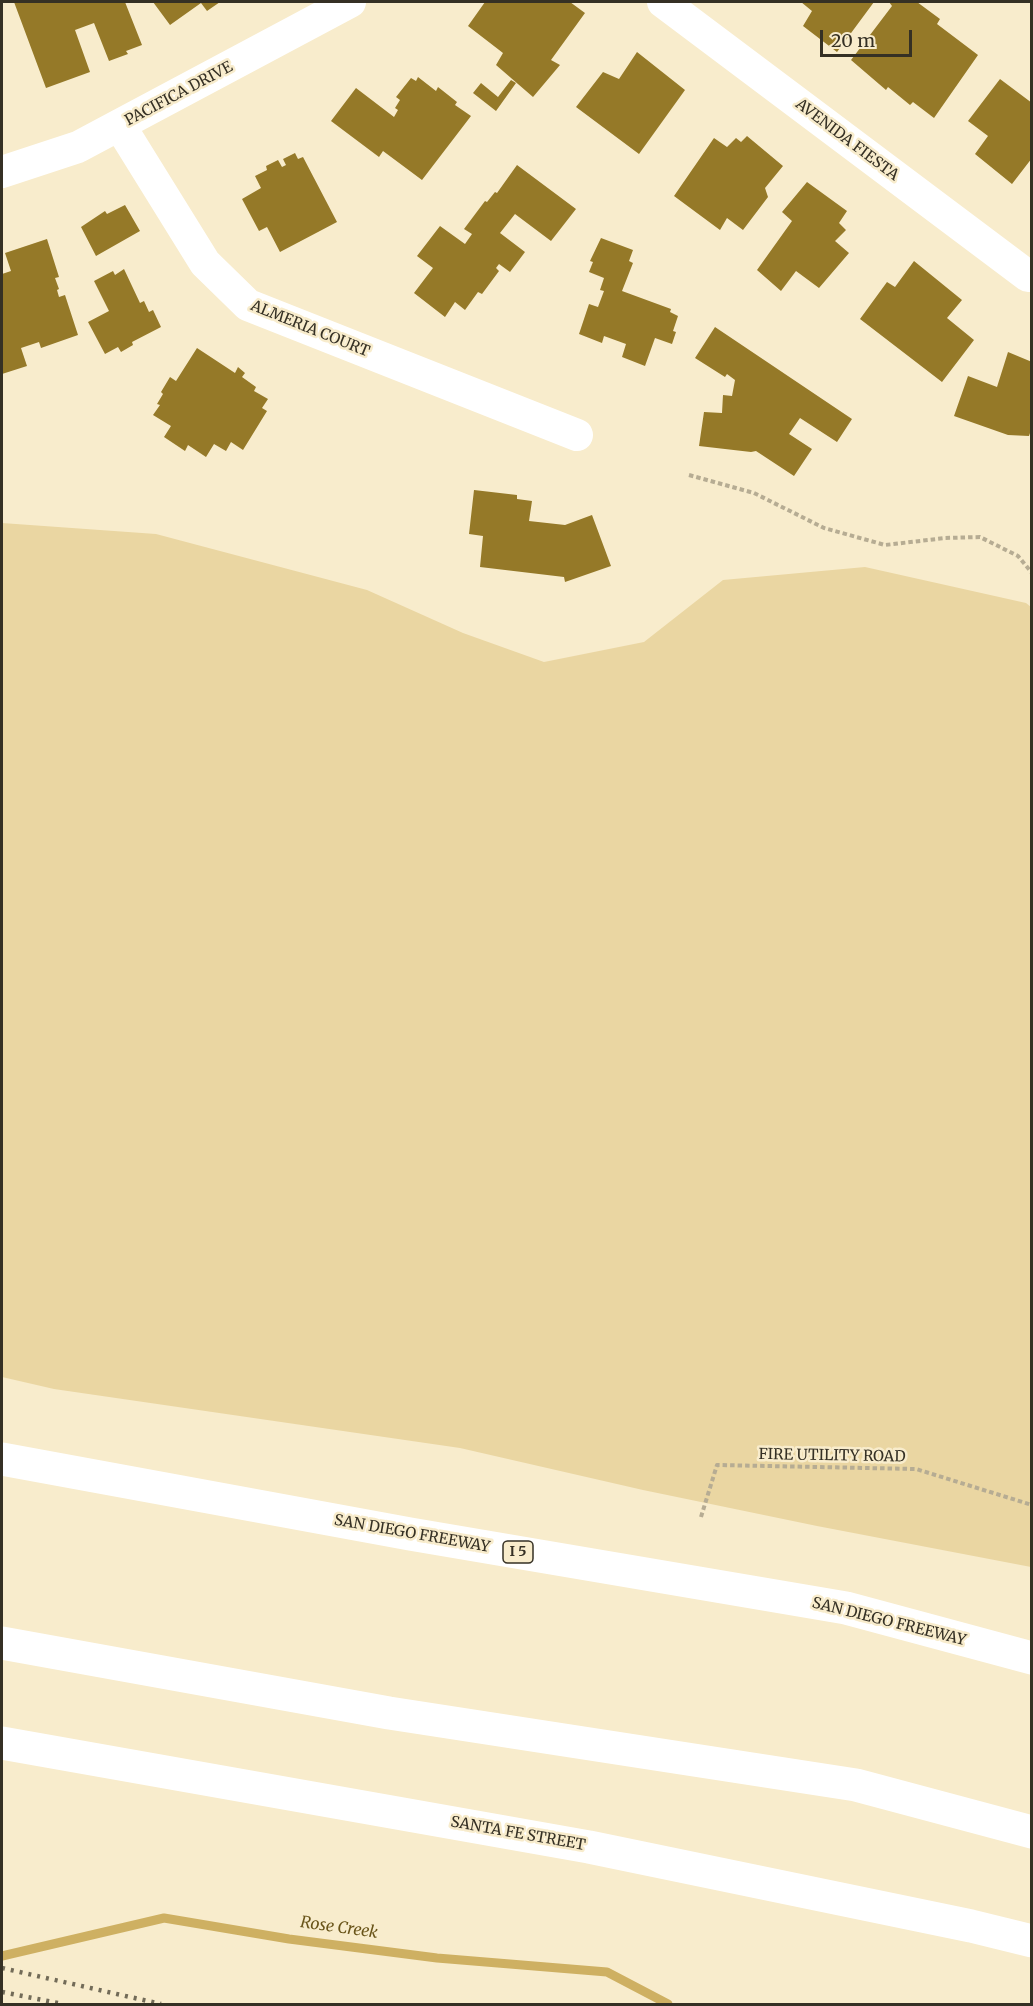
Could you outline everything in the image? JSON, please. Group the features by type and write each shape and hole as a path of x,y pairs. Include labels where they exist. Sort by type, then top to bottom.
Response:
{"main road":[{"name":"SAN DIEGO FREEWAY","path":"2,1459 410,1534 846,1608 1032,1658"},
{"path":"2,1643 389,1713 856,1785 1032,1832"},
{"name":"SANTA FE STREET","path":"2,1743 589,1847 971,1926 1032,1941"}],"street":[{"name":"PACIFICA DRIVE","path":"2,172 78,147 350,2"},
{"name":"AVENIDA FIESTA","path":"663,2 1028,276 1032,276"},
{"name":"ALMERIA COURT","path":"120,126 205,263 248,305 577,435"}],"path":[{"path":"689,475 754,493 824,528 885,545 945,538 980,537 1018,556 1032,573"},
{"name":"FIRE UTILITY ROAD","path":"701,1517 717,1465 916,1469 1032,1505"}],"shaded area":[{"path":"2,523 156,534 367,590 463,633 544,662 644,642 723,580 865,567 1026,603 1031,607 1031,1567 643,1490 460,1448 54,1389 2,1377"}],"building":[{"path":"14,2 125,2 142,45 126,51 128,54 109,61 94,23 75,30 90,72 46,88"},
{"path":"153,2 220,2 207,11 201,3 170,25"},
{"path":"485,2 570,2 585,13 551,60 560,65 533,97 496,65 503,53 468,26"},
{"path":"801,2 874,2 837,52 803,26 812,11"},
{"path":"889,2 917,2 940,19 937,24 978,55 934,118 913,102 910,105 888,87 886,90 851,60 892,6"},
{"path":"637,52 685,90 639,154 576,107 603,72 619,79"},
{"path":"418,77 436,91 438,87 457,102 455,105 471,116 422,180 383,151 379,157 331,121 356,88 394,117 398,110 395,108 400,100 396,97 411,78 416,81"},
{"path":"1000,79 1032,103 1032,158 1012,184 975,154 988,136 968,121"},
{"path":"511,80 516,83 496,111 473,93 481,83 498,97"},
{"path":"747,136 783,166 765,188 768,197 743,230 727,218 720,230 674,196 714,138 727,147 736,138 741,142"},
{"path":"295,153 298,159 303,157 337,222 280,252 267,227 259,231 242,199 261,188 255,176 267,170 266,166 278,160 282,167 286,165 283,159"},
{"path":"517,165 576,209 551,241 515,214 500,233 525,252 510,272 499,264 496,268 499,271 482,294 478,292 465,310 455,302 445,317 414,293 433,268 417,256 440,226 465,244 472,234 464,229 485,201 487,202 495,192 497,193"},
{"path":"807,182 847,211 839,223 846,230 835,241 849,253 819,288 796,271 781,291 757,270 792,221 782,212"},
{"path":"125,205 140,231 96,256 81,227 105,211 107,214"},
{"path":"601,238 633,250 629,261 633,263 622,291 671,309 670,312 678,316 672,344 655,338 645,366 622,357 626,344 604,336 602,343 579,334 589,304 598,307 604,291 600,290 604,278 589,272 593,262 590,261"},
{"path":"47,239 59,277 55,278 59,297 65,295 78,335 41,348 39,342 21,348 27,366 2,374 2,274 11,271 5,253"},
{"path":"914,261 962,300 947,318 974,340 942,382 860,319 887,282 895,287"},
{"path":"124,269 140,303 144,301 149,312 153,310 161,327 132,342 133,345 121,352 118,347 105,354 88,322 109,311 94,281 113,271 115,275"},
{"path":"715,327 852,419 837,442 800,418 789,434 812,449 794,476 756,451 699,446 704,412 722,413 723,395 732,396 735,380 727,374 725,377 695,358"},
{"path":"197,348 235,373 238,367 245,373 242,377 256,387 254,391 268,399 262,408 267,411 243,450 231,442 226,451 214,444 206,457 188,445 185,451 164,437 171,426 153,415 160,405 157,404 163,394 161,392 170,377 176,381"},
{"path":"1008,352 1032,362 1032,427 1029,436 1008,435 954,416 968,376 997,387"},
{"path":"474,490 517,495 517,499 532,501 529,521 565,525 592,515 611,566 565,582 564,577 480,567 483,536 469,534"}],"waterway":[{"name":"Rose Creek","path":"2,1956 164,1918 289,1939 437,1958 607,1972 668,2004"}],"railway":[{"path":"2,1968 161,2004"},
{"path":"2,1992 63,2004"}]}
